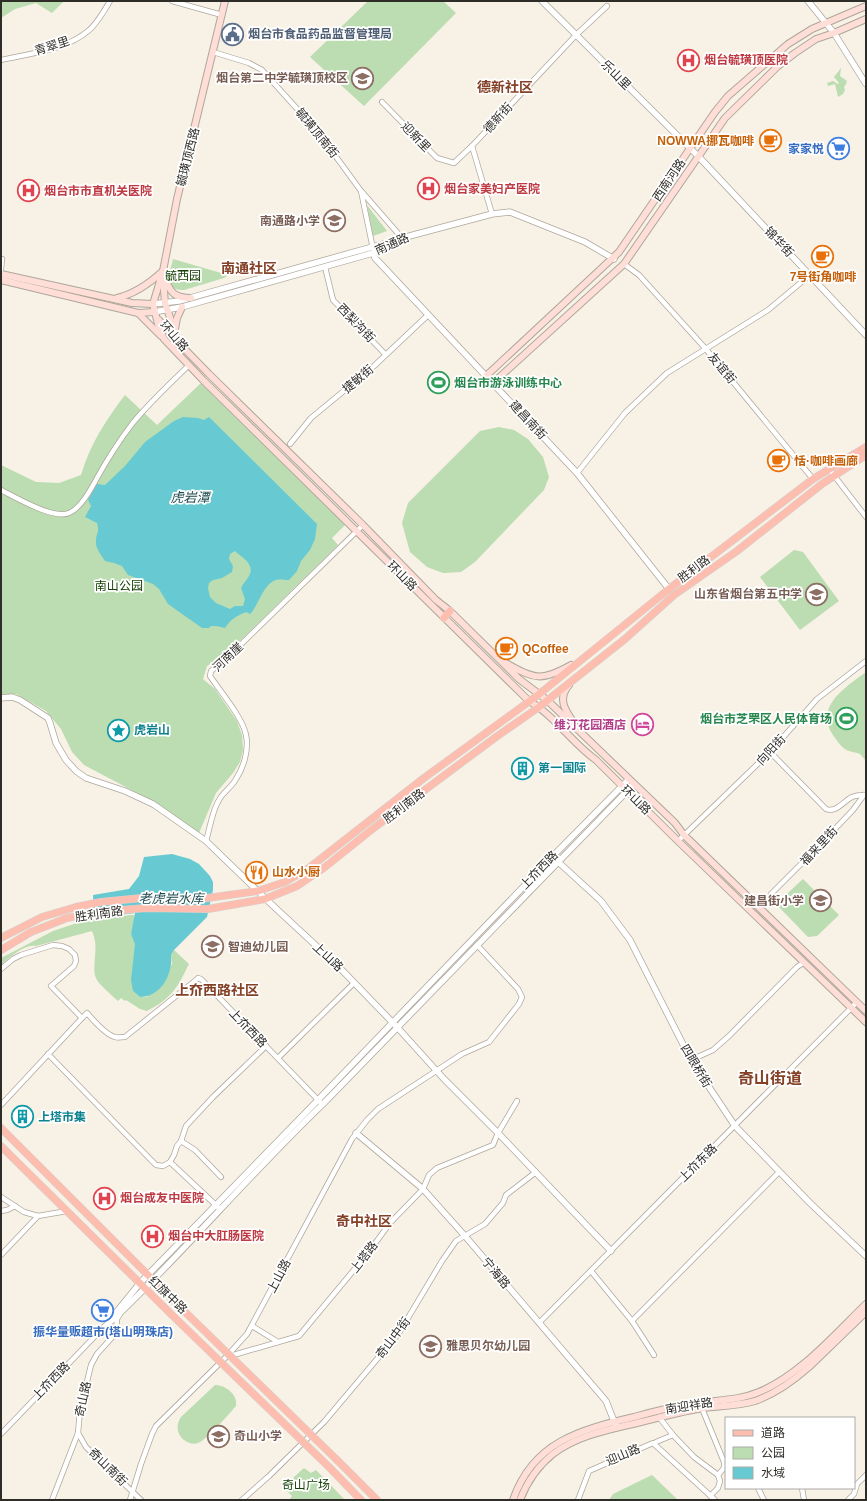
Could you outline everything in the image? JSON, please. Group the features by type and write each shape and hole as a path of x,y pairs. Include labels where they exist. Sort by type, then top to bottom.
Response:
{"main road":[{"name":"毓璜顶西路","path":"154,312 153,304 163,271 178,199 225,1"},
{"name":"西南河路","path":"486,376 614,259 715,112 728,96 788,44 812,29 866,6"},
{"name":"西南河路","path":"492,383 624,264 725,118 778,66 816,39 866,19"},
{"name":"南通路","path":"614,259 624,264"},
{"path":"115,299 137,290 163,271 171,291 181,298 191,298"},
{"name":"环山路","path":"163,271 165,303 179,344"},
{"path":"1,274 132,303 153,304"},
{"path":"1,280 138,313 154,312"},
{"path":"176,335 175,327 182,307"},
{"name":"环山路","path":"154,312 164,339 189,365 529,702 539,707 583,750 596,760 866,1022"},
{"name":"环山路","path":"154,312 164,328 179,344 363,525 436,600 450,611 519,679 538,695 547,700 632,781 675,823 684,835 866,1011"},
{"path":"138,313 164,339"},
{"name":"胜利路","path":"529,702 669,589 813,479 866,447"},
{"name":"胜利路","path":"539,707 625,639 674,596 736,551 822,484 866,455"},
{"name":"建昌南街","path":"669,589 674,596"},
{"path":"444,618 450,611"},
{"path":"491,651 522,672 535,676 545,677 555,674 580,661"},
{"path":"573,680 564,693 563,704 565,711 586,738"},
{"name":"胜利南路","path":"1,938 42,917 76,907 101,902 142,898 200,899 254,892 285,882 309,868 424,778 529,702"},
{"name":"胜利南路","path":"1,950 31,932 67,918 98,912 146,908 208,909 265,899 297,886 312,877 496,737 539,707"},
{"name":"红旗中路","path":"1,1128 180,1307 377,1500"},
{"name":"红旗中路","path":"1,1146 361,1500"},
{"name":"南迎祥路","path":"513,1500 517,1488 528,1470 549,1448 561,1440 576,1433 667,1408 701,1405 751,1395 775,1384 805,1363 866,1304"},
{"name":"南迎祥路","path":"520,1500 533,1475 553,1453 582,1439 701,1405 731,1406 750,1402 780,1388 809,1367 866,1312"}],"street":[{"name":"青翠里","path":"1,60 60,46 79,37 89,30 110,1"},
{"path":"172,1 222,14"},
{"name":"乐山里","path":"542,1 691,149"},
{"path":"808,1 834,33 866,84"},
{"name":"德新街","path":"472,146 576,35 607,6"},
{"name":"毓璜顶南街","path":"213,52 249,63 262,70 318,132 361,191 373,250"},
{"name":"迎新里","path":"382,102 437,158 454,163 472,146"},
{"path":"472,146 492,214"},
{"name":"锦华街","path":"691,149 866,335"},
{"path":"361,191 402,238"},
{"name":"南通路","path":"154,312 182,307 325,267 402,238 492,214 510,212 585,242 614,259"},
{"path":"153,304 191,298 373,250"},
{"name":"建昌南街","path":"373,250 374,258 577,473 669,589"},
{"path":"1,270 2,259"},
{"name":"友谊街","path":"624,264 639,276 705,348 813,479"},
{"name":"西梨沟街","path":"325,267 334,300 385,354"},
{"path":"577,473 625,412 667,373 768,310 810,275"},
{"name":"捷敏街","path":"290,444 311,418 374,366 428,315"},
{"path":"1,490 46,511 58,515 69,513 80,504 92,488 131,425 189,365"},
{"path":"829,469 866,518"},
{"name":"河南崖","path":"206,841 218,801 225,790 236,780 245,760 247,750 246,735 241,722 210,676 211,670 227,658 363,525"},
{"name":"向阳街","path":"678,841 770,752 817,699 866,661"},
{"name":"上山路","path":"1,698 12,697 20,700 48,718 56,743 66,760 76,771 86,778 125,791 153,804 206,841 254,892 265,899 354,983 437,1071 611,1250"},
{"name":"福来里街","path":"770,752 826,810 832,810 853,797 865,794"},
{"name":"上夼西路","path":"395,1025 552,857 632,781"},
{"name":"上夼西路","path":"1,1434 217,1208 294,1132 320,1102 395,1025 476,945 557,861 624,788"},
{"name":"福来里街","path":"771,894 853,810 865,794"},
{"name":"四眼桥街","path":"552,857 601,901 630,940 691,1060 734,1126 866,1256"},
{"path":"1,969 13,959 21,955 53,945 62,946 69,949 75,955 76,960 74,966 51,986 82,1018 1,1104"},
{"name":"上山路","path":"130,1500 156,1426 241,1342 252,1326 356,1134 378,1109 462,1054 489,1042 513,1012 522,997 518,989 476,945"},
{"path":"691,1060 713,1050 798,967 803,964 807,964"},
{"name":"上夼西路","path":"82,1018 86,1013 113,1037 125,1037 198,978 201,979 320,1102"},
{"path":"278,1058 354,983"},
{"name":"上夼东路","path":"539,1323 856,1002"},
{"path":"48,1054 156,1165 163,1166 170,1162 177,1146 181,1141 186,1126 213,1097 266,1046"},
{"name":"上塔路","path":"226,1357 299,1336 368,1253 390,1223 423,1189 429,1175 437,1168 493,1145 498,1133 517,1101"},
{"name":"宁海路","path":"356,1134 423,1189 465,1236 606,1401 617,1428"},
{"path":"181,1141 195,1150 221,1177"},
{"path":"170,1162 217,1208"},
{"name":"奇山中街","path":"242,1500 270,1476 324,1422 399,1334 442,1261 456,1241 485,1224 503,1203 506,1195 536,1172"},
{"path":"632,1321 779,1172"},
{"path":"1,1197 24,1212 38,1216 67,1211"},
{"path":"1,1211 15,1206"},
{"path":"1,1256 38,1216"},
{"path":"591,1271 632,1321 654,1355"},
{"name":"奇山路","path":"52,1500 78,1433 80,1411 91,1365 97,1354 116,1333 117,1319 122,1308"},
{"path":"252,1326 278,1342"},
{"path":"701,1405 725,1463 724,1468 718,1475"},
{"path":"659,1417 673,1435 694,1457 718,1475 720,1481 718,1488 710,1496"},
{"name":"奇山南街","path":"78,1433 86,1447 141,1500"},
{"path":"656,1442 673,1435"},
{"name":"迎山路","path":"578,1500 589,1471 653,1443 715,1500"},
{"path":"848,1500 854,1494 857,1484 866,1475"},
{"path":"758,1489 764,1500"},
{"path":"802,1489 804,1500"}],"green space":[{"path":"1,1 64,1 52,13 36,3 15,9 1,18"},
{"name":"烟台第二中学毓璜顶校区","path":"368,1 443,1 456,13 364,106 310,57"},
{"path":"841,68 840,76 847,81 843,94 838,97 835,84 828,86 827,83 833,81 838,84 839,83 834,77"},
{"path":"367,205 387,231 373,236"},
{"name":"毓西园","path":"173,259 228,275 224,278 184,290 177,289 170,284 170,269"},
{"name":"南山公园","path":"201,383 345,525 332,538 338,545 244,637 222,656 207,666 203,679 215,689 237,721 242,735 243,750 240,762 216,793 199,833 160,805 84,765 72,752 61,729 46,711 16,694 1,695 1,465 36,482 59,483 81,475 89,453 99,433 125,395 157,425"},
{"path":"499,427 514,430 528,439 543,457 549,477 544,490 475,562 461,572 443,573 427,567 410,552 402,523 408,503 480,431"},
{"path":"794,550 803,552 839,601 800,630 760,577"},
{"name":"烟台市芝罘区人民体育场","path":"866,672 866,761 860,754 843,748 833,735 828,725 827,715 835,698"},
{"path":"803,879 839,915 817,936 808,937 776,904"},
{"path":"134,915 135,921 131,934 136,944 133,965 133,991 140,997 147,997 172,964 171,955 174,950 189,964 173,992 162,1002 147,1011 140,1009 121,998 118,1001 97,981 94,968 95,944 92,931 27,947 17,952 1,965 1,958 53,931 86,920"},
{"path":"215,1385 227,1388 233,1394 236,1406 202,1441 196,1444 187,1442 178,1432 178,1424 180,1419"},
{"name":"奇山广场","path":"304,1468 311,1473 316,1470 345,1500 289,1500 292,1496 283,1487"},
{"path":"652,1475 678,1500 609,1500 613,1494"}],"water":[{"name":"虎岩潭","path":"183,417 204,420 209,417 317,524 315,539 310,550 301,561 297,571 289,580 276,580 272,582 264,590 250,614 246,612 237,616 229,622 225,628 211,626 209,628 202,628 168,604 159,589 153,584 128,575 122,566 105,561 96,544 98,529 97,523 85,517 91,506 88,500 97,484 105,485 125,466 145,442 174,421","holes":["235,551 249,563 251,570 241,588 245,599 243,606 235,606 230,609 216,603 210,597 208,588 209,583 213,580 222,578 232,572 233,566 229,559 230,554"]},
{"name":"老虎岩水库","path":"172,854 190,859 199,864 210,876 213,882 213,890 207,917 174,950 171,955 168,977 160,989 147,996 140,997 133,991 131,980 135,944 131,934 135,913 94,918 93,895 129,889 139,876 144,857"}],"place":[{"name":"烟台市食品药品监督管理局","path":"232,34"},
{"name":"烟台毓璜顶医院","path":"688,60"},
{"name":"烟台第二中学毓璜顶校区","path":"363,78"},
{"name":"NOWWA挪瓦咖啡","path":"770,141"},
{"name":"家家悦","path":"839,149"},
{"name":"烟台家美妇产医院","path":"429,189"},
{"name":"烟台市市直机关医院","path":"29,191"},
{"name":"南通路小学","path":"335,221"},
{"name":"7号街角咖啡","path":"823,256"},
{"name":"烟台市游泳训练中心","path":"439,383"},
{"name":"恬·咖啡画廊","path":"778,461"},
{"name":"山东省烟台第五中学","path":"817,594"},
{"name":"QCoffee","path":"506,649"},
{"name":"烟台市芝罘区人民体育场","path":"847,719"},
{"name":"维汀花园酒店","path":"642,725"},
{"name":"虎岩山","path":"118,730"},
{"name":"第一国际","path":"523,768"},
{"name":"山水小厨","path":"256,872"},
{"name":"建昌街小学","path":"820,901"},
{"name":"智迪幼儿园","path":"213,947"},
{"name":"上塔市集","path":"22,1117"},
{"name":"烟台成友中医院","path":"104,1198"},
{"name":"烟台中大肛肠医院","path":"152,1236"},
{"name":"振华量贩超市(塔山明珠店)","path":"103,1311"},
{"name":"雅思贝尔幼儿园","path":"430,1346"},
{"name":"奇山小学","path":"219,1436"}],"district":[{"name":"德新社区","path":"505,87"},
{"name":"南通社区","path":"249,268"},
{"name":"上夼西路社区","path":"217,990"},
{"name":"奇山街道","path":"770,1078"},
{"name":"奇中社区","path":"364,1221"}]}
